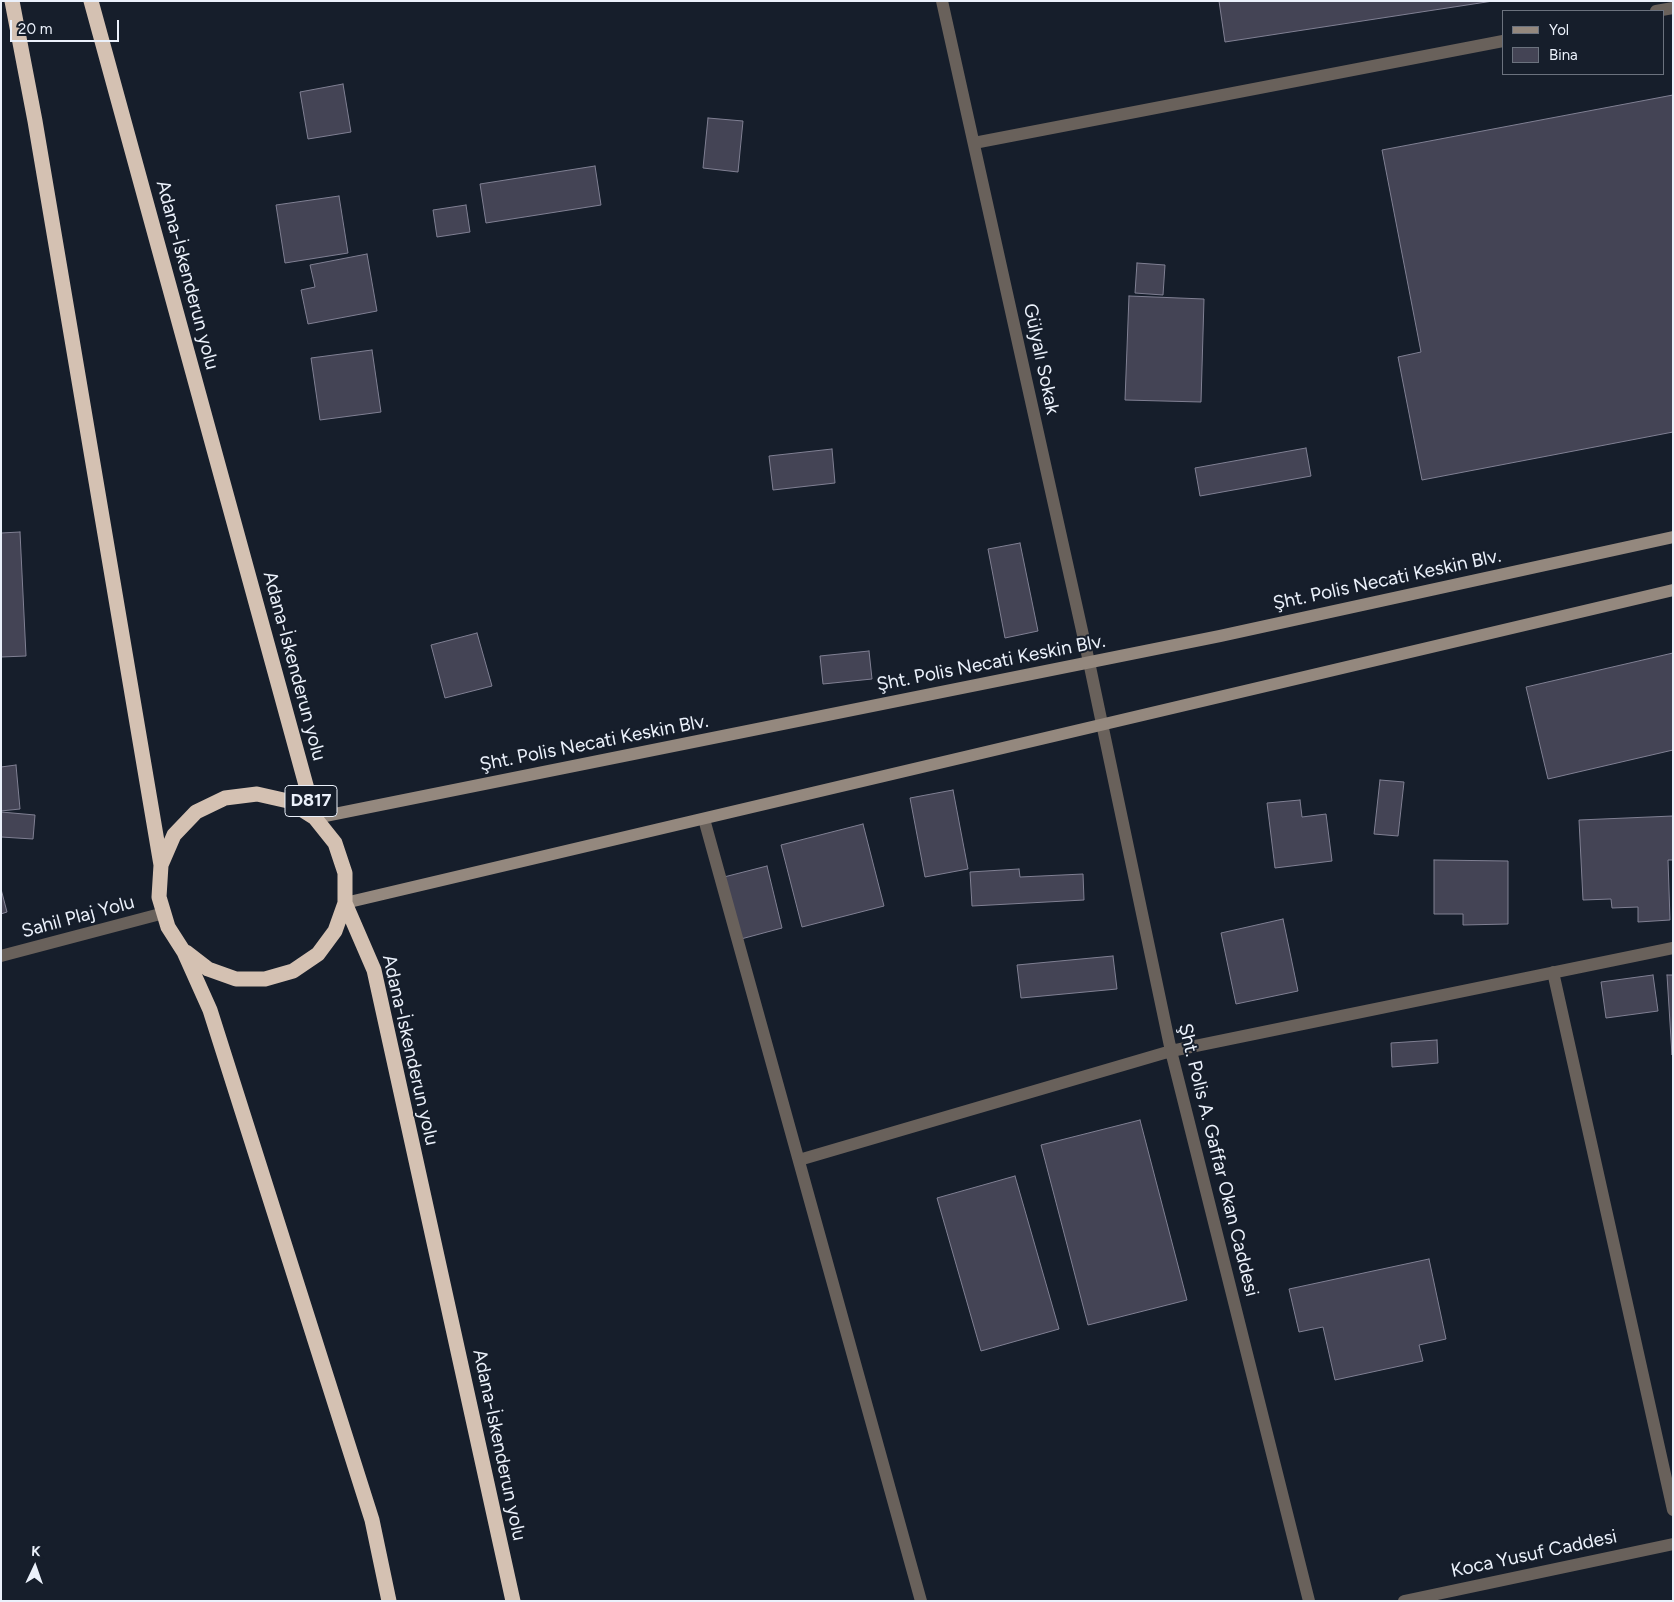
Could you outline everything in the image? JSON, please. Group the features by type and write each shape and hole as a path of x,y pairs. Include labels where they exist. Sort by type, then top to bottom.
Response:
{"highway":[{"path":"12,1 35,121 161,865 159,897 168,927 184,952 210,1010 372,1520 389,1601"},
{"name":"Adana-İskenderun yolu","path":"91,1 316,818 335,843 345,873 345,903 374,970 513,1601"},
{"path":"161,865 174,835 196,812 225,798 257,794 272,797 288,801 316,818"},
{"path":"184,952 208,969 236,979 265,979 293,971 318,954 335,930 345,903"}],"street":[{"name":"Gülyalı Sokak","path":"942,1 1102,726"},
{"path":"974,143 1502,41"},
{"name":"Şht. Polis Necati Keskin Blv.","path":"316,818 1220,636 1673,537"},
{"path":"345,903 1673,590"},
{"name":"Şht. Polis A. Gaffar Okan Caddesi","path":"1102,726 1171,1051 1308,1601"},
{"path":"704,819 921,1601"},
{"name":"Sahil Plaj Yolu","path":"1,956 164,913"},
{"path":"799,1160 1171,1051 1673,948"},
{"path":"1553,972 1673,1510"},
{"name":"Koca Yusuf Caddesi","path":"1404,1601 1673,1544"}],"building":[{"path":"1219,1 1493,1 1225,42"},
{"path":"343,84 351,132 308,139 300,92"},
{"path":"1673,95 1673,432 1422,480 1398,357 1421,352 1382,150"},
{"path":"708,118 743,121 738,172 703,168"},
{"path":"595,166 601,205 486,223 480,184"},
{"path":"339,196 348,253 285,263 276,205"},
{"path":"466,205 470,232 437,237 433,210"},
{"path":"367,254 377,311 308,324 301,290 315,287 310,265"},
{"path":"1137,263 1165,265 1163,295 1135,293"},
{"path":"1129,296 1204,299 1201,402 1125,400"},
{"path":"372,350 381,412 320,420 311,358"},
{"path":"1306,448 1311,476 1200,496 1195,468"},
{"path":"832,449 835,483 773,490 769,456"},
{"path":"20,532 26,656 1,657 1,533"},
{"path":"1020,543 1038,631 1005,638 988,549"},
{"path":"477,633 492,686 445,698 431,645"},
{"path":"869,651 872,679 823,684 820,656"},
{"path":"1673,653 1673,750 1548,779 1526,687"},
{"path":"16,765 20,809 1,811 1,767"},
{"path":"1380,780 1404,782 1398,836 1374,834"},
{"path":"953,790 968,869 925,877 910,798"},
{"path":"1300,800 1302,817 1326,814 1332,861 1275,868 1267,803"},
{"path":"1,812 35,815 33,839 1,837"},
{"path":"1673,816 1673,860 1668,860 1670,920 1638,922 1638,907 1612,908 1611,899 1583,900 1579,820"},
{"path":"863,824 884,906 802,927 781,845"},
{"path":"1434,860 1508,861 1508,924 1463,925 1463,914 1434,914"},
{"path":"767,866 782,928 741,939 724,877"},
{"path":"1019,869 1020,877 1083,874 1084,900 972,906 970,872"},
{"path":"1,889 7,912 1,914"},
{"path":"1283,919 1298,991 1236,1004 1221,933"},
{"path":"1113,956 1117,989 1021,998 1017,965"},
{"path":"1653,975 1658,1011 1606,1018 1601,982"},
{"path":"1667,975 1673,975 1672,1055"},
{"path":"1437,1040 1438,1063 1392,1067 1391,1043"},
{"path":"1140,1120 1187,1300 1088,1325 1041,1145"},
{"path":"1015,1176 1059,1329 981,1351 937,1198"},
{"path":"1429,1259 1446,1339 1419,1345 1423,1361 1335,1380 1323,1327 1299,1332 1289,1289"}]}
